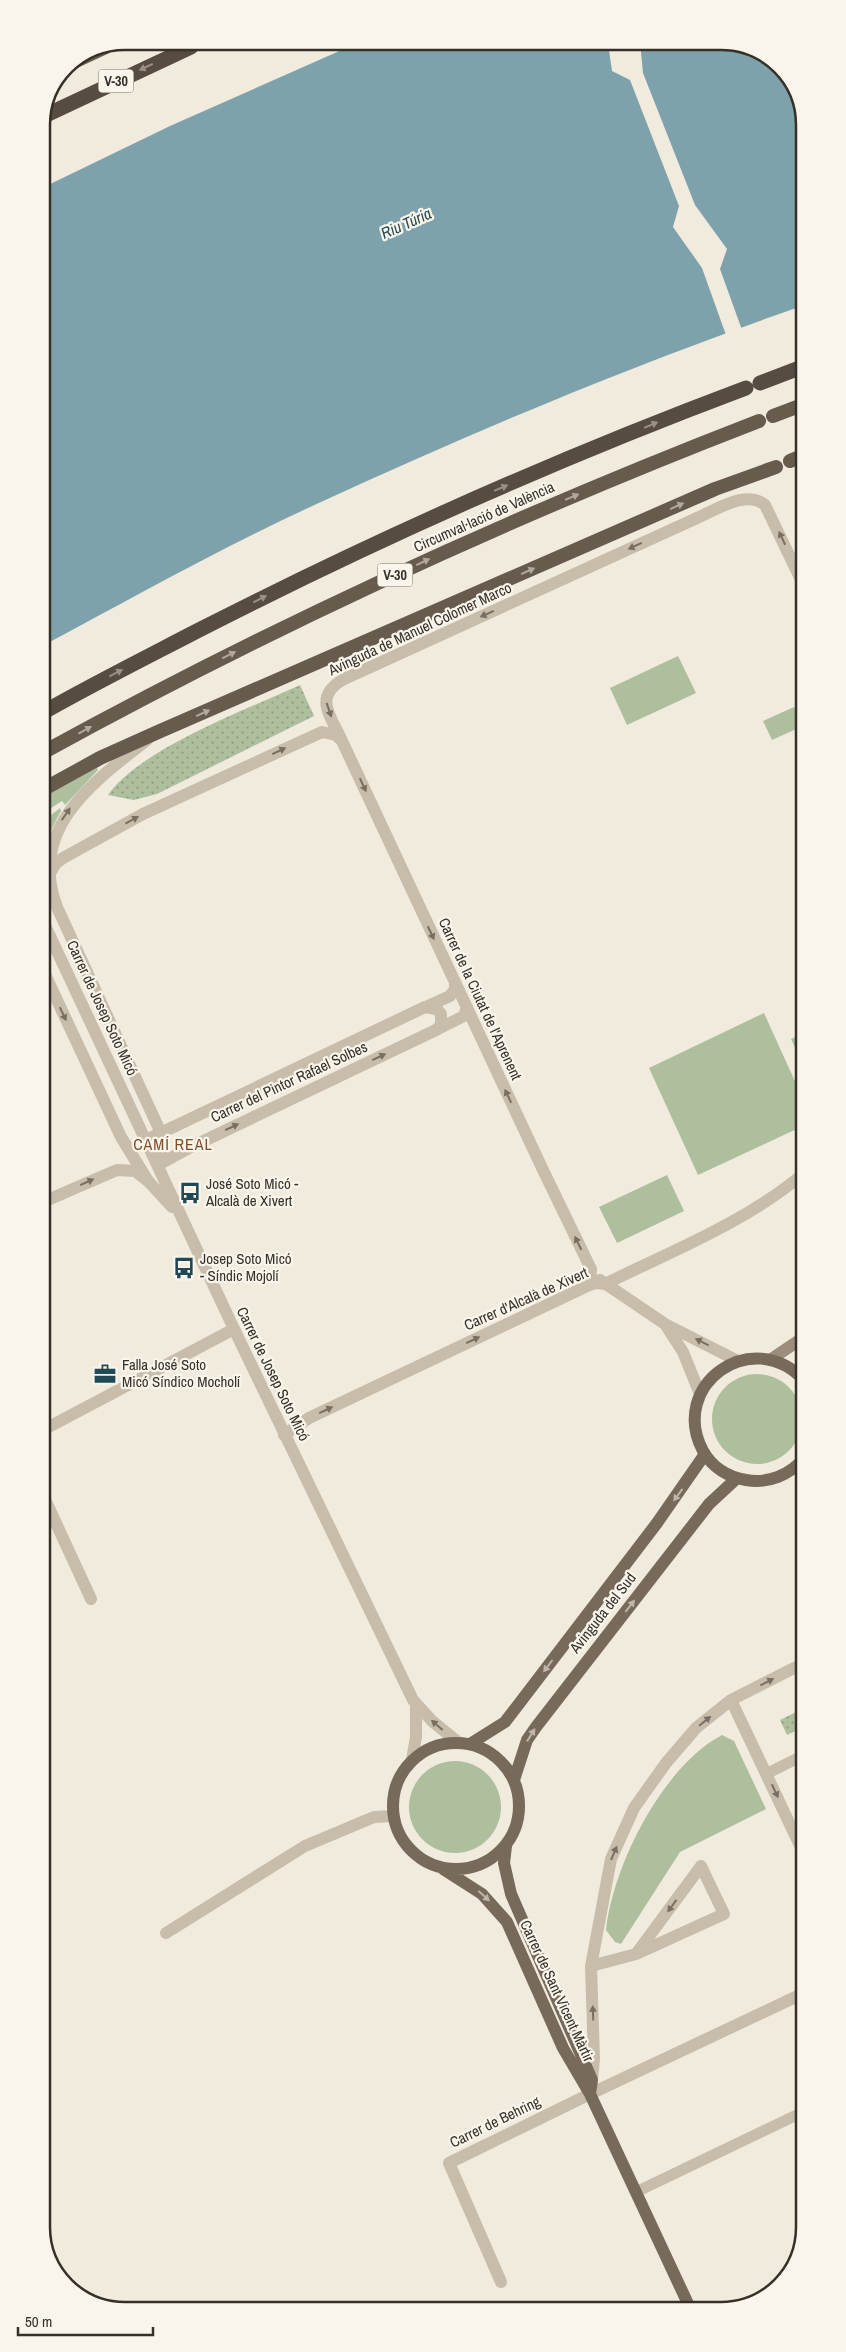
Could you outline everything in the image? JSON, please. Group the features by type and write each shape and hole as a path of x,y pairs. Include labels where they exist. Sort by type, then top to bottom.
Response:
{"highway":[{"name":"V-30","path":"52,112 183,50"},
{"name":"Circumval·lació de València","path":"50,709 273,592 456,506 684,411 796,369"},
{"path":"773,416 796,407"},
{"name":"Circumval·lació de València","path":"50,749 289,624 472,539 759,421"},
{"path":"50,786 100,758 158,732 715,489 776,467"}],"main road":[{"path":"770,1360 796,1344"},
{"path":"796,1373 787,1366 770,1360 750,1358 738,1361 716,1374 700,1394 696,1406 696,1431 705,1454 719,1469 737,1478 753,1481 769,1480 784,1474 796,1466"},
{"name":"Avinguda del Sud","path":"465,1743 505,1722 657,1523 705,1454"},
{"name":"Avinguda del Sud","path":"514,1780 527,1740 536,1726 709,1504 737,1478"},
{"path":"465,1743 492,1754 508,1770 514,1780 519,1797 519,1814 515,1830 506,1846 494,1858 478,1866 461,1870 444,1869 423,1861 406,1846 398,1832 393,1816 392,1801 395,1786 402,1772 412,1760 434,1746 465,1743"},
{"name":"Carrer de Sant Vicent Màrtir","path":"506,1846 504,1863 511,1894 592,2080 590,2094"},
{"name":"Carrer de Sant Vicent Màrtir","path":"444,1869 482,1894 507,1922 563,2048 590,2094 687,2302"}],"street":[{"name":"Avinguda de Manuel Colomer Marco","path":"342,741 327,707 326,696 330,688 342,680 696,518 743,499 760,500 765,505 796,570"},
{"path":"50,861 51,847 57,829 66,813 99,779 158,732"},
{"path":"50,873 56,863 63,858 143,814 322,732 336,735 342,741"},
{"name":"Carrer de la Ciutat de l'Aprenent","path":"342,741 591,1269 604,1284 666,1324 738,1361"},
{"path":"50,881 57,907 161,1133 164,1144 158,1165"},
{"name":"Carrer de Josep Soto Micó","path":"50,936 158,1165 180,1217 416,1705 432,1721 465,1743"},
{"path":"450,996 455,989 455,982"},
{"path":"50,987 122,1137 148,1181"},
{"path":"450,996 456,996 465,1004"},
{"name":"Carrer del Pintor Rafael Solbes","path":"146,1140 450,996"},
{"name":"Carrer del Pintor Rafael Solbes","path":"158,1165 189,1148 464,1016 465,1004"},
{"path":"425,1007 437,1009 441,1014 441,1025 436,1030"},
{"path":"50,1199 117,1170 135,1171 148,1181 180,1217"},
{"name":"Carrer d'Alcalà de Xivert","path":"284,1435 309,1418 585,1287 595,1283 604,1284 714,1230 779,1194 796,1180"},
{"path":"585,1287 590,1281 591,1269"},
{"name":"Carrer de la Ciutat de l'Aprenent","path":"666,1324 683,1352 700,1394"},
{"path":"50,1426 234,1329"},
{"path":"50,1510 91,1599"},
{"path":"592,2080 594,2059 591,1966 611,1859 634,1808 666,1763 696,1728 731,1700 796,1667"},
{"path":"731,1700 796,1837"},
{"name":"Carrer de Josep Soto Micó","path":"412,1760 416,1737 416,1705"},
{"path":"766,1774 796,1759"},
{"path":"166,1933 305,1846 374,1817 393,1816"},
{"path":"591,1966 636,1954 724,1914 701,1866 636,1954"},
{"path":"590,2094 796,1997"},
{"name":"Carrer de Behring","path":"501,2282 449,2163 590,2094"},
{"path":"636,2192 796,2115"}],"green space":[{"path":"678,656 696,693 627,725 610,688"},
{"path":"300,685 314,716 157,794 134,800 108,795 123,778 169,746 225,718"},
{"path":"794,707 796,711 796,729 772,740 763,721"},
{"path":"97,768 98,770 65,805 62,801 50,809 50,794"},
{"path":"60,808 61,811 50,833 50,816"},
{"path":"764,1013 796,1084 796,1129 698,1175 649,1068"},
{"path":"796,1037 796,1050 791,1039"},
{"path":"667,1175 684,1211 617,1243 599,1207"},
{"path":"757,1374 766,1375 782,1382 796,1398 796,1440 789,1451 774,1460 757,1464 740,1460 725,1451 716,1436 712,1419 716,1402 725,1387 740,1378"},
{"path":"796,1712 796,1730 787,1735 780,1720"},
{"path":"722,1735 734,1741 766,1809 680,1852 621,1944 615,1942 606,1930 611,1904 630,1848 644,1820 661,1793 680,1769 700,1750"},
{"path":"455,1761 473,1765 487,1775 497,1789 501,1807 497,1825 487,1839 473,1849 455,1853 437,1849 423,1839 413,1825 409,1807 413,1789 423,1775 437,1765"}],"water":[{"name":"Riu Túria","path":"342,50 736,51 767,65 783,83 793,105 796,125 796,308 680,350 559,398 380,475 250,536 50,642 50,184 170,126"}],"pier":[{"path":"609,50 641,50 643,73 695,205 727,249 720,269 742,330 726,335 702,268 673,227 679,206 630,80 612,71"}],"place":[{"name":"José Soto Micó - Alcalà de Xivert","path":"190,1193"},
{"name":"Josep Soto Micó - Síndic Mojolí","path":"184,1268"},
{"name":"Falla José Soto Micó Síndico Mocholí","path":"105,1374"}],"district":[{"name":"CAMÍ REAL","path":"173,1144"}]}
